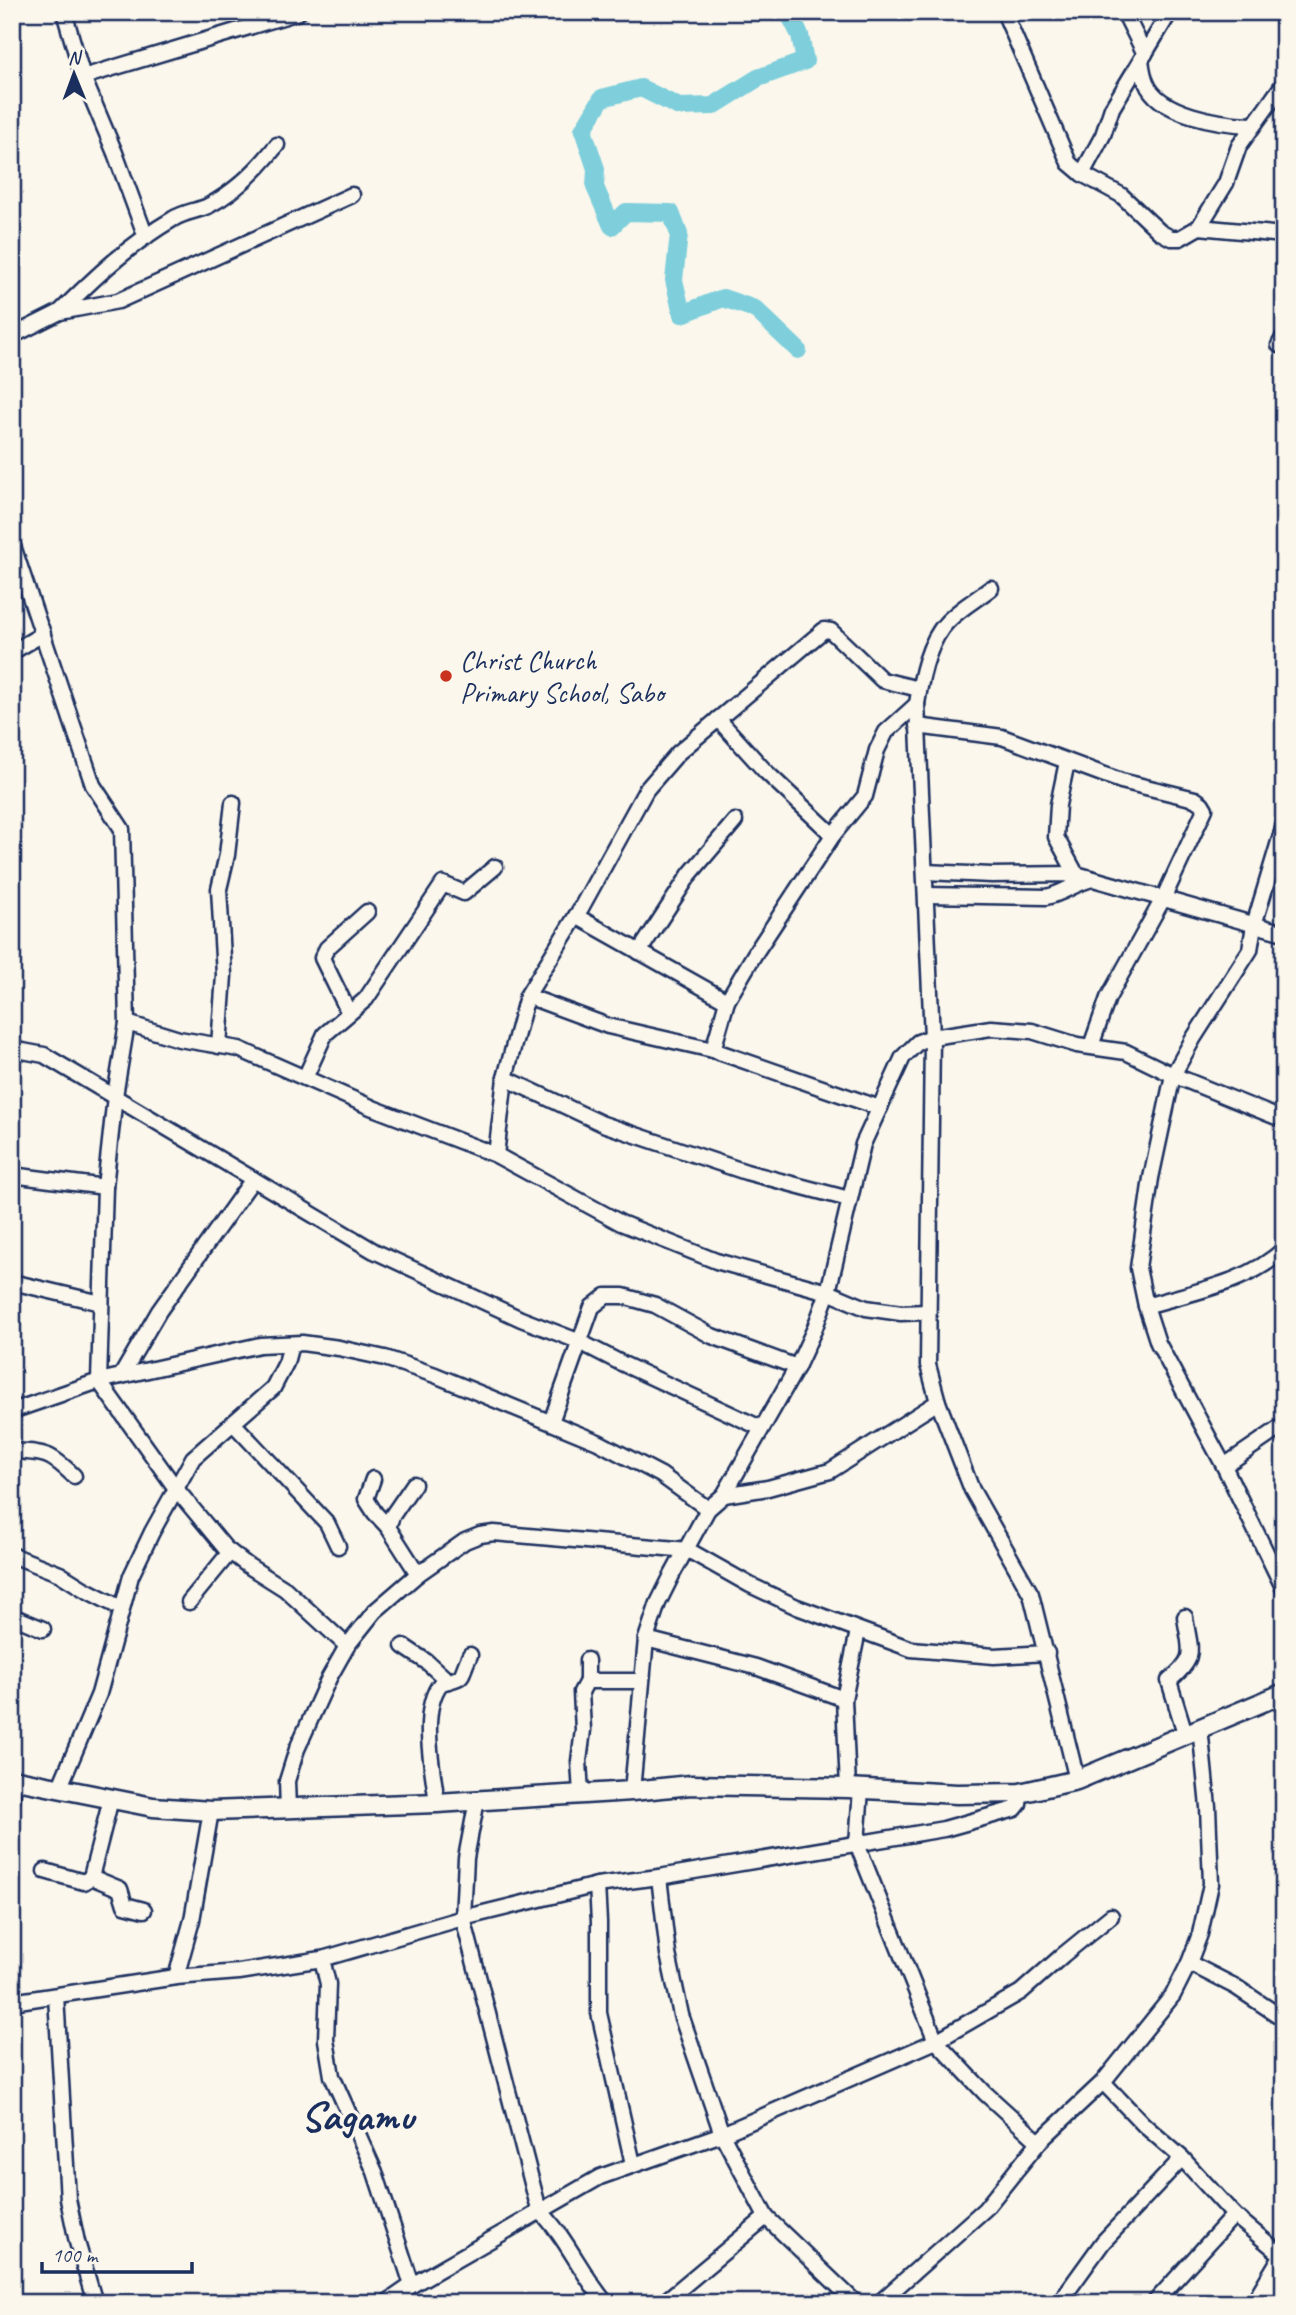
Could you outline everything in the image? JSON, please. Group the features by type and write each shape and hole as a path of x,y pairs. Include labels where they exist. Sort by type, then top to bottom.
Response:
{"highway":[{"path":"1257,2303 1284,2258"},
{"path":"1277,2303 1284,2292"}],"main road":[{"path":"13,1779 153,1807 211,1811 437,1803 691,1785 854,1788 957,1794 1020,1793 1077,1780 1284,1693"}],"street":[{"path":"64,12 83,77 146,237"},
{"path":"1004,12 1064,155 1082,174 1121,195 1160,232 1171,238 1189,234 1199,227 1226,183 1239,146 1284,84"},
{"path":"1124,12 1143,57 1146,83 1154,95 1168,106 1209,120 1252,125"},
{"path":"1082,174 1103,135 1112,108 1170,12"},
{"path":"83,77 296,13"},
{"path":"60,312 109,263 174,218 208,206 233,189 261,166 277,145"},
{"path":"12,336 60,312 118,301 352,195"},
{"path":"1199,227 1284,235"},
{"path":"12,541 93,785 122,829 127,1023 115,1096 105,1186 99,1381 177,1490 230,1552 285,1589 347,1646"},
{"path":"991,588 947,622 932,644 918,696 917,726 932,1037 928,1365 938,1402 972,1490 1031,1594 1077,1780"},
{"path":"496,1155 505,1078 527,996 576,916 646,790 678,753 824,630 831,631 882,680 918,696"},
{"path":"12,652 43,634"},
{"path":"713,1049 727,1001 760,944 833,835 866,796 877,750 886,732 918,696"},
{"path":"718,719 765,771 833,835"},
{"path":"917,726 1002,737 1121,781 1195,799 1205,809 1164,897 1108,998 1091,1046"},
{"path":"1067,762 1058,805 1056,837 1076,874"},
{"path":"219,1046 224,975 219,889 227,855 233,803"},
{"path":"639,951 690,874 735,821"},
{"path":"1284,825 1254,925 1250,950 1173,1075 1151,1178 1138,1268 1158,1343 1224,1466 1284,1589"},
{"path":"305,1078 325,1034 366,999 443,884 464,893 495,867"},
{"path":"925,872 992,875 1076,874 1284,933"},
{"path":"926,895 1046,897 1078,882 1094,878"},
{"path":"349,1013 322,958 327,948 366,912"},
{"path":"576,916 727,1001"},
{"path":"527,996 608,1026 713,1049 880,1108"},
{"path":"127,1023 179,1039 239,1049 373,1108 496,1155 621,1223 716,1261 828,1292 866,1308 901,1313 927,1312"},
{"path":"632,1791 646,1639 658,1603 708,1509 724,1495 797,1367 814,1331 828,1292 863,1144 903,1057 918,1042 932,1037 991,1028 1032,1031 1077,1045 1126,1052 1173,1075 1283,1118"},
{"path":"12,1049 44,1055 374,1251 521,1319 578,1341 761,1427"},
{"path":"505,1078 603,1124 746,1172 849,1199"},
{"path":"12,1175 105,1186"},
{"path":"121,1376 159,1311 253,1180"},
{"path":"1146,1306 1232,1280 1273,1259 1284,1249"},
{"path":"12,1282 101,1303"},
{"path":"551,1422 592,1307 606,1296 624,1296 655,1305 712,1336 797,1367"},
{"path":"59,1789 99,1694 131,1576 152,1532 193,1458 273,1388 286,1363 291,1344"},
{"path":"12,1410 99,1381 260,1345 291,1344 339,1348 385,1358 435,1375 598,1442 661,1475 708,1509"},
{"path":"724,1495 768,1488 830,1471 938,1402"},
{"path":"233,1423 327,1522 338,1546"},
{"path":"1224,1466 1284,1425"},
{"path":"12,1451 42,1453 53,1457 74,1476"},
{"path":"373,1479 366,1499 388,1527 418,1574"},
{"path":"388,1527 392,1516 414,1484"},
{"path":"288,1810 287,1781 297,1749 329,1678 347,1646 375,1611 418,1574 465,1541 480,1535 688,1550 750,1585 858,1631 923,1652 994,1656 1047,1653"},
{"path":"189,1602 230,1552"},
{"path":"12,1555 60,1574 121,1608"},
{"path":"12,1616 43,1629"},
{"path":"879,2303 985,2209 1039,2142 1103,2082 1173,1995 1189,1963 1203,1921 1211,1884 1209,1807 1193,1730 1170,1681 1191,1658 1185,1617"},
{"path":"858,1631 844,1699 857,1844 936,2040 985,2093 1039,2142"},
{"path":"646,1639 756,1667 844,1699"},
{"path":"403,1646 427,1662 447,1681"},
{"path":"437,1803 430,1757 430,1705 433,1693 441,1683 460,1678 470,1656"},
{"path":"580,1794 579,1760 583,1730 581,1692 587,1681 587,1660"},
{"path":"587,1681 641,1681"},
{"path":"12,1800 13,1779"},
{"path":"12,2002 176,1977 239,1972 322,1959 463,1918 597,1885 944,1829 1015,1809 1019,1804 1020,1793"},
{"path":"45,1871 81,1881 87,1881 91,1877 111,1799"},
{"path":"477,1800 466,1858 463,1918 539,2210 551,2221 593,2288 606,2303"},
{"path":"176,1977 192,1920 211,1811"},
{"path":"91,1877 120,1889 125,1905 144,1910"},
{"path":"659,1877 668,1954 681,2015 722,2134 766,2217 856,2303"},
{"path":"597,1885 598,2013 633,2164"},
{"path":"386,2303 412,2285 600,2176 722,2134 936,2040 1021,1992 1111,1916"},
{"path":"322,1959 328,1984 326,2039 332,2076 375,2172 412,2285"},
{"path":"1189,1963 1236,1987 1284,2019"},
{"path":"56,1996 68,2199 94,2303"},
{"path":"1103,2082 1144,2125 1182,2158 1234,2215 1284,2258"},
{"path":"1059,2303 1103,2242 1182,2158"},
{"path":"1154,2303 1234,2215"},
{"path":"663,2303 675,2290 766,2217"}],"waterway":[{"path":"788,12 800,35 805,61 758,78 713,106 679,107 641,88 602,98 583,130 596,169 595,187 612,226 626,212 671,213 679,234 674,280 682,314 723,298 755,309 798,350"}],"place":[{"name":"Christ Church Primary School, Sabo","path":"446,676"}],"district":[{"name":"Sagamu","path":"357,2116"}]}
